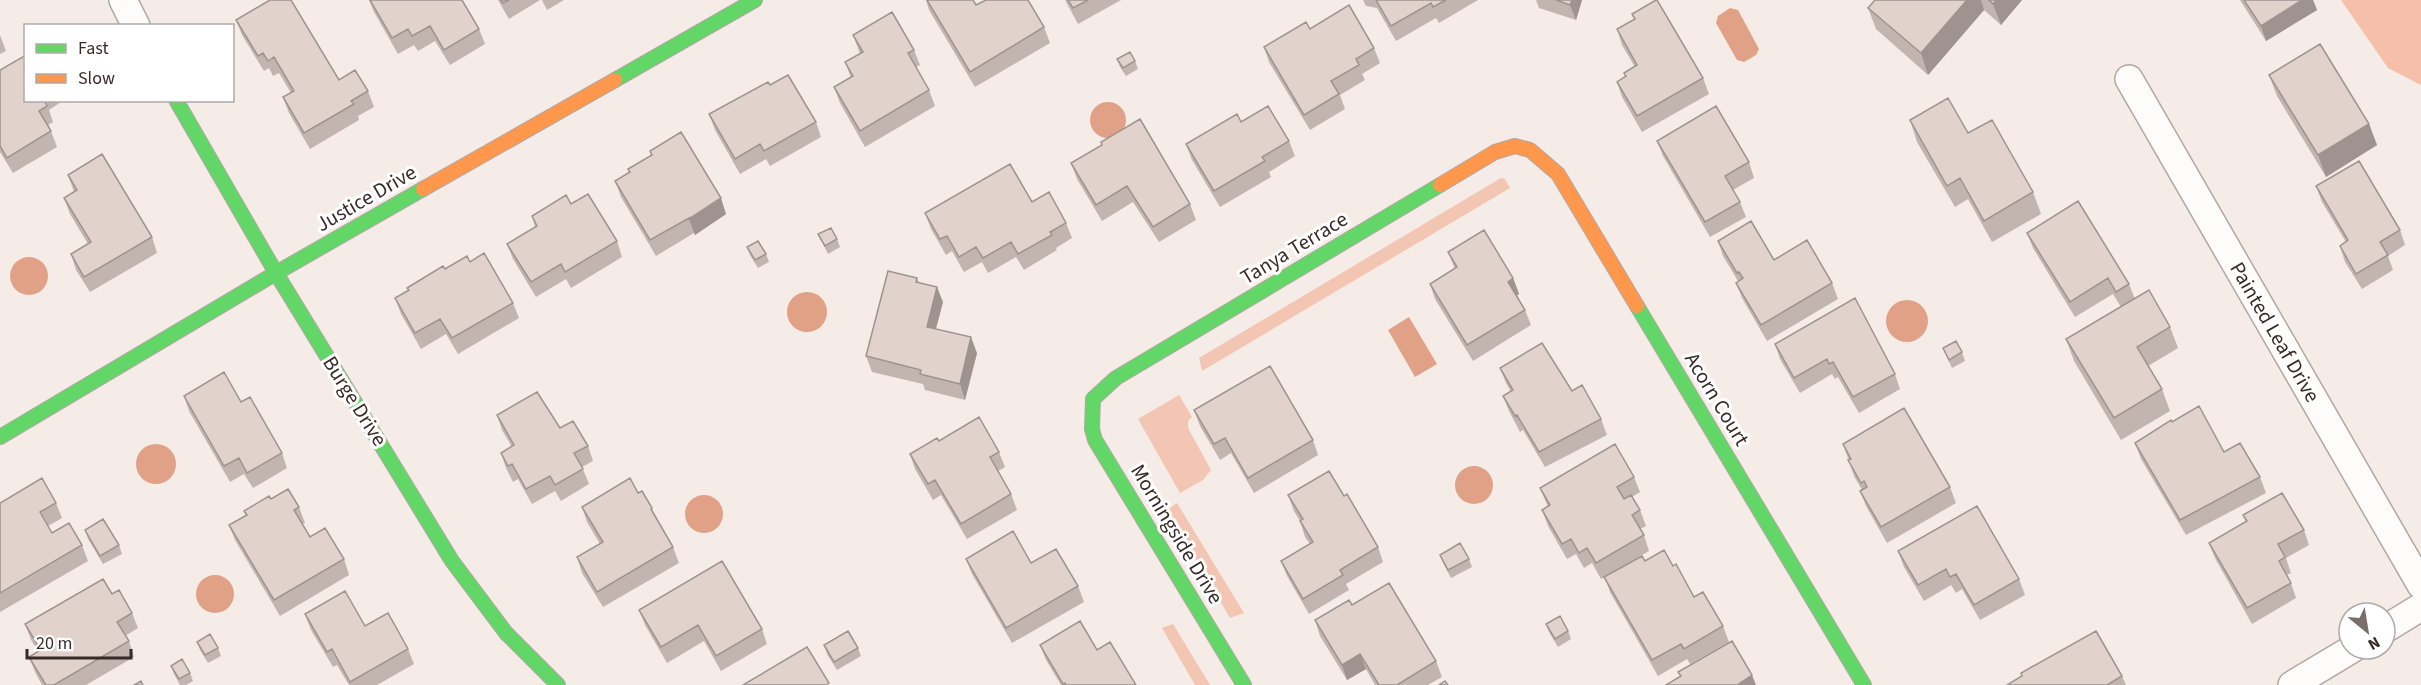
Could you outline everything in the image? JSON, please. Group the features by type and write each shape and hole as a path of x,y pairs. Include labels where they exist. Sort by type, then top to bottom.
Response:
{"street":[{"path":"123,0 135,24"},
{"name":"Justice Drive","path":"0,437 276,273 755,0"},
{"name":"Painted Leaf Drive","path":"2128,79 2421,585"},
{"name":"Burge Drive","path":"177,102 276,273 452,561 506,633 558,685"},
{"name":"Tanya Terrace","path":"1093,399 1116,378 1485,158 1506,146 1521,145"},
{"name":"Acorn Court","path":"1521,145 1538,154 1558,174 1864,685"},
{"name":"Morningside Drive","path":"1093,399 1092,429 1095,440 1244,685"},
{"path":"2397,622 2421,608"},
{"path":"2292,685 2337,658"}],"shaded area":[{"path":"2341,0 2421,0 2421,85 2388,68"},
{"path":"1730,8 1738,10 1759,49 1756,55 1744,62 1737,60 1716,23 1718,16"},
{"path":"1108,102 1121,107 1126,120 1121,133 1108,138 1095,133 1090,120 1095,107"},
{"path":"1501,178 1505,179 1510,188 1202,371 1199,358"},
{"path":"29,257 36,258 42,263 47,269 47,283 42,289 36,294 29,295 22,294 16,289 11,283 10,276 11,269 16,263 22,258"},
{"path":"807,292 821,298 827,312 821,326 807,332 793,326 787,312 793,298"},
{"path":"1907,300 1922,306 1928,321 1922,336 1907,342 1892,336 1886,321 1892,306"},
{"path":"1409,317 1437,364 1415,377 1388,330"},
{"path":"1179,395 1192,417 1188,421 1188,428 1211,470 1203,480 1180,493 1138,419"},
{"path":"156,444 170,450 176,464 170,478 156,484 142,478 136,464 142,450"},
{"path":"1474,466 1487,472 1493,485 1487,498 1474,504 1461,498 1455,485 1461,472"},
{"path":"704,495 718,500 723,514 718,528 704,533 690,528 685,514 690,500"},
{"path":"1177,503 1244,613 1230,618 1167,510"},
{"path":"215,575 222,576 228,581 233,587 233,601 228,607 222,612 215,613 208,612 202,607 197,601 196,594 197,587 202,581 208,576"},
{"path":"1173,624 1210,685 1195,685 1162,628"}],"building":[{"path":"270,0 291,0 339,80 355,70 368,91 351,101 354,104 304,133 283,97 294,91 274,57 268,61 263,53 258,56 236,20"},
{"path":"370,0 462,0 479,29 444,50 430,26 412,36 408,29 392,38"},
{"path":"927,0 973,0 976,5 986,0 1028,0 1044,27 970,72"},
{"path":"1068,0 1088,0 1073,8"},
{"path":"1376,0 1446,0 1433,7 1431,3 1391,26"},
{"path":"1556,0 1572,0 1570,5"},
{"path":"1656,0 1703,78 1637,116 1617,82 1626,76 1624,73 1637,65 1617,29 1635,19 1632,14"},
{"path":"1875,0 1967,0 1921,53 1868,8"},
{"path":"2244,0 2302,0 2261,26"},
{"path":"1349,5 1374,48 1356,59 1359,65 1331,81 1339,94 1304,115 1264,47 1306,22 1310,29"},
{"path":"892,12 914,50 908,53 929,90 860,131 834,87 853,76 845,62 863,52 853,35"},
{"path":"2320,44 2369,124 2318,155 2269,75"},
{"path":"1130,52 1135,61 1123,68 1117,59"},
{"path":"24,56 24,102 45,102 47,106 39,111 51,131 7,158 0,146 0,70"},
{"path":"788,75 816,122 764,151 760,144 735,159 709,114 768,82 770,85"},
{"path":"1948,98 1968,133 1992,120 2033,192 1984,221 1960,178 1947,186 1910,120"},
{"path":"1268,106 1289,141 1262,157 1265,161 1214,191 1186,144 1237,114 1241,122"},
{"path":"1716,106 1749,162 1725,176 1740,202 1705,222 1657,141"},
{"path":"1140,119 1190,204 1153,227 1127,186 1096,205 1071,163"},
{"path":"681,132 721,198 650,240 615,181 630,172 628,169 652,155 650,151"},
{"path":"102,154 152,237 84,277 71,254 91,242 64,198 77,190 68,175"},
{"path":"2359,161 2400,230 2380,242 2388,255 2356,274 2340,246 2348,240 2316,186"},
{"path":"1010,164 1032,202 1049,192 1066,223 1050,232 1052,235 1018,254 1011,242 983,258 976,247 959,257 947,236 940,239 925,213"},
{"path":"588,194 617,241 565,272 561,264 531,282 507,244 537,226 532,216 566,195 571,204"},
{"path":"2078,201 2129,284 2116,292 2108,278 2070,302 2027,233"},
{"path":"1751,221 1774,260 1807,240 1832,283 1761,325 1736,283 1743,278 1739,272 1737,273 1718,241"},
{"path":"831,228 837,239 825,246 818,234"},
{"path":"1484,230 1513,278 1508,282 1525,310 1467,345 1430,284 1457,267 1448,252"},
{"path":"758,241 766,254 755,260 747,247"},
{"path":"484,253 513,303 452,338 440,319 415,333 395,298 443,266 445,269 467,256 470,262"},
{"path":"888,271 917,278 916,282 937,287 927,327 971,337 960,384 920,374 921,370 866,356"},
{"path":"2149,290 2170,327 2137,347 2162,389 2114,418 2066,339"},
{"path":"1855,298 1895,374 1853,397 1833,362 1829,364 1827,359 1794,378 1775,344"},
{"path":"1956,341 1962,352 1949,360 1943,348"},
{"path":"1542,343 1572,391 1582,385 1601,419 1539,452 1503,396 1513,390 1500,368"},
{"path":"1270,366 1313,440 1248,478 1225,438 1214,444 1194,410"},
{"path":"224,372 241,402 250,397 282,453 247,473 239,458 224,466 184,396"},
{"path":"537,392 560,428 573,421 588,446 574,453 583,469 555,485 550,476 526,489 512,464 508,466 501,453 514,445 497,415"},
{"path":"2199,406 2224,452 2240,443 2260,477 2180,520 2135,443 2171,420 2172,422"},
{"path":"1904,408 1950,487 1881,527 1860,491 1867,487 1864,481 1861,483 1848,460 1851,459 1843,444"},
{"path":"979,417 999,452 990,457 1011,494 961,524 935,480 928,484 910,454 937,438 939,441"},
{"path":"1615,444 1634,477 1617,487 1624,499 1631,495 1640,510 1632,515 1644,535 1596,563 1587,548 1579,553 1571,539 1562,544 1542,510 1550,505 1540,488"},
{"path":"1329,471 1344,496 1347,494 1378,547 1340,570 1343,575 1303,599 1281,561 1313,542 1300,521 1303,519 1288,495"},
{"path":"42,478 56,503 40,512 52,533 69,523 82,545 0,593 0,503"},
{"path":"630,478 638,493 642,491 673,547 597,592 577,557 603,542 582,507"},
{"path":"288,489 299,507 294,510 310,537 325,528 344,559 274,600 229,525 247,515 244,511 269,496 271,499"},
{"path":"2282,493 2304,530 2278,544 2285,557 2279,561 2291,583 2247,608 2209,543 2247,521 2243,515"},
{"path":"1977,506 2019,579 1974,605 1956,574 1950,577 1946,569 1918,585 1898,551"},
{"path":"103,519 119,545 100,556 85,530"},
{"path":"1013,531 1031,563 1056,549 1078,586 1006,628 966,559"},
{"path":"1460,543 1469,559 1448,570 1440,555"},
{"path":"1664,550 1673,566 1676,564 1694,597 1703,592 1723,626 1684,649 1681,644 1652,660 1604,577 1642,556 1645,561"},
{"path":"722,561 762,629 716,656 698,625 661,647 639,610"},
{"path":"103,579 112,594 119,590 132,613 117,622 129,641 54,685 46,685 29,657 44,648 43,645 39,647 25,624"},
{"path":"1389,583 1436,661 1397,685 1379,685 1360,654 1342,665 1315,620 1349,600 1352,605"},
{"path":"345,591 365,626 388,613 408,649 350,682 332,649 327,652 305,614"},
{"path":"1560,616 1568,631 1555,639 1546,624"},
{"path":"1080,621 1097,650 1110,642 1136,685 1063,684 1040,645"},
{"path":"848,631 858,648 834,662 824,645"},
{"path":"2096,631 2122,676 2107,685 2007,685 2022,676 2021,673"},
{"path":"210,634 218,648 205,655 197,642"},
{"path":"1732,641 1752,675 1737,685 1666,685 1681,676 1678,672"},
{"path":"807,647 829,683 826,685 743,685"},
{"path":"182,659 190,673 179,679 171,666"}],"traffic: fast":[{"path":"615,80 755,0"},
{"path":"177,102 276,273 452,561 506,633 558,685"},
{"path":"1244,685 1095,440 1092,429 1093,399 1116,378 1440,185"},
{"path":"0,437 276,273 423,189"},
{"path":"1637,306 1864,685"}],"traffic: slow":[{"path":"423,189 615,80"},
{"path":"1440,185 1495,152 1515,146 1530,150 1558,174 1637,306"}]}
